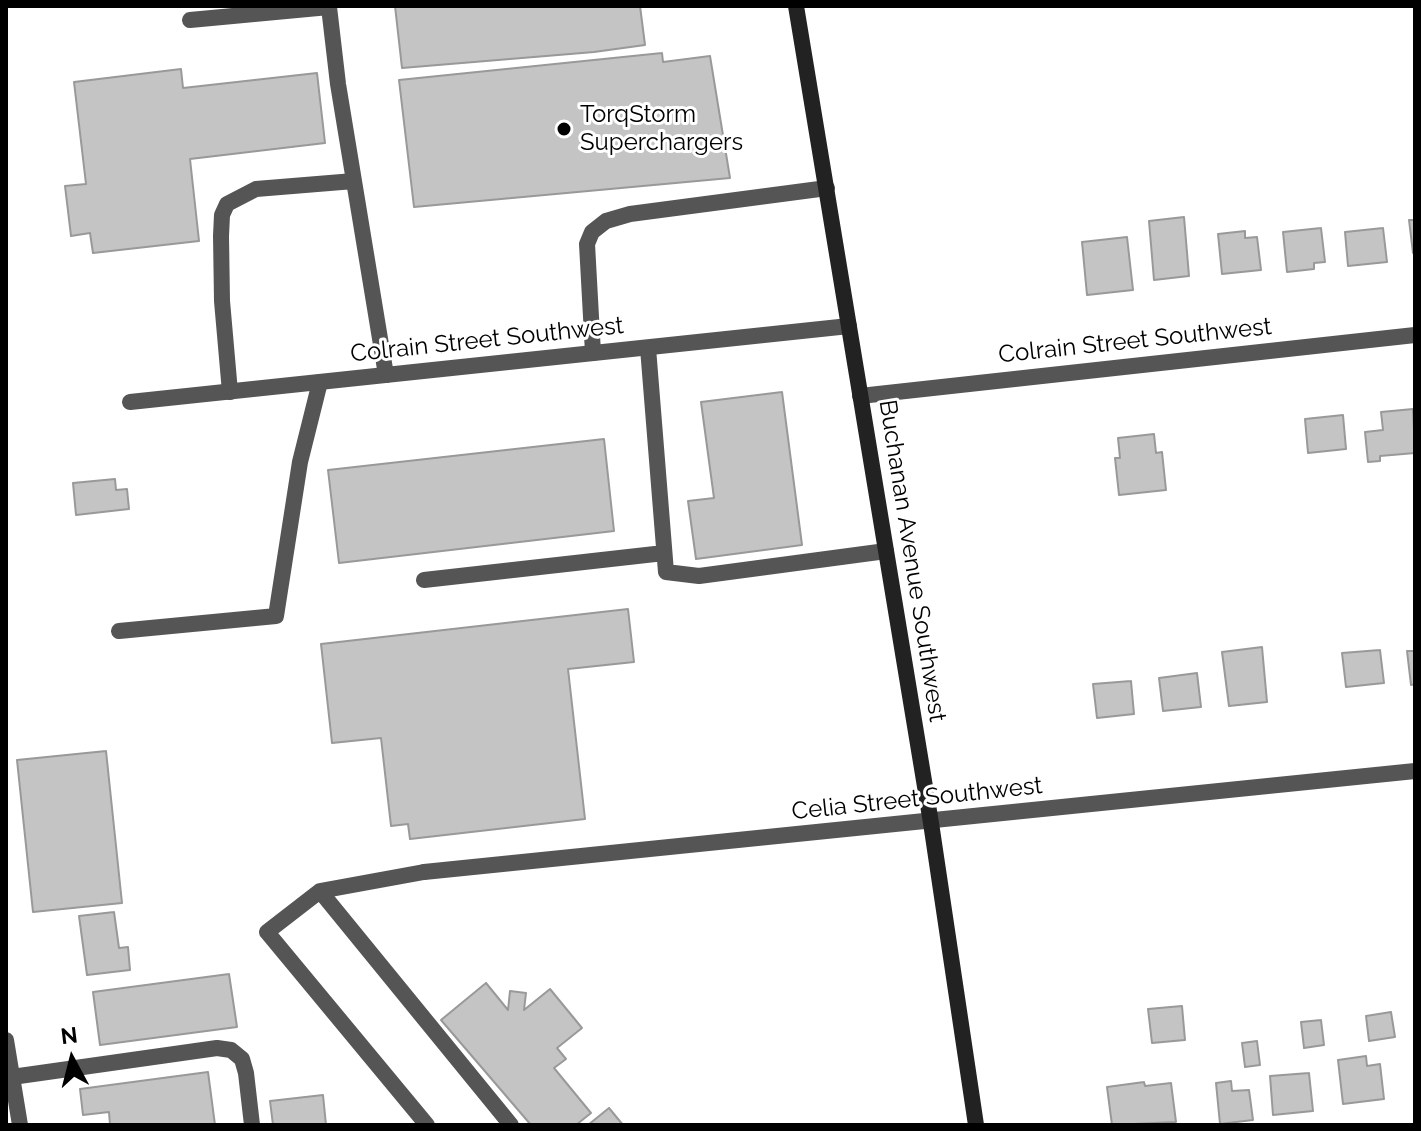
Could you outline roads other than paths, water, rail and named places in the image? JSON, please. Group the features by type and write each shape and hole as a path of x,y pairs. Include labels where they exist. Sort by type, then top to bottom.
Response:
{"street":[{"name":"Buchanan Avenue Southwest","path":"796,6 931,823 976,1125"},
{"path":"190,20 329,7 386,375"},
{"path":"230,392 222,301 222,215 227,204 256,189 354,181"},
{"path":"593,353 587,244 592,232 606,221 630,214 827,188"},
{"name":"Colrain Street Southwest","path":"130,402 849,326"},
{"name":"Colrain Street Southwest","path":"860,396 1415,335"},
{"path":"648,348 666,572 699,576 886,551"},
{"path":"119,631 276,616 300,462 320,382"},
{"path":"424,580 664,553"},
{"name":"Celia Street Southwest","path":"320,891 424,872 931,823 1415,771"},
{"path":"427,1125 267,932 320,891 511,1125"},
{"path":"6,1040 20,1125"},
{"path":"12,1077 217,1048 231,1050 242,1059 246,1073 252,1125"}],"place":[{"name":"TorqStorm Superchargers","path":"564,129"}]}
